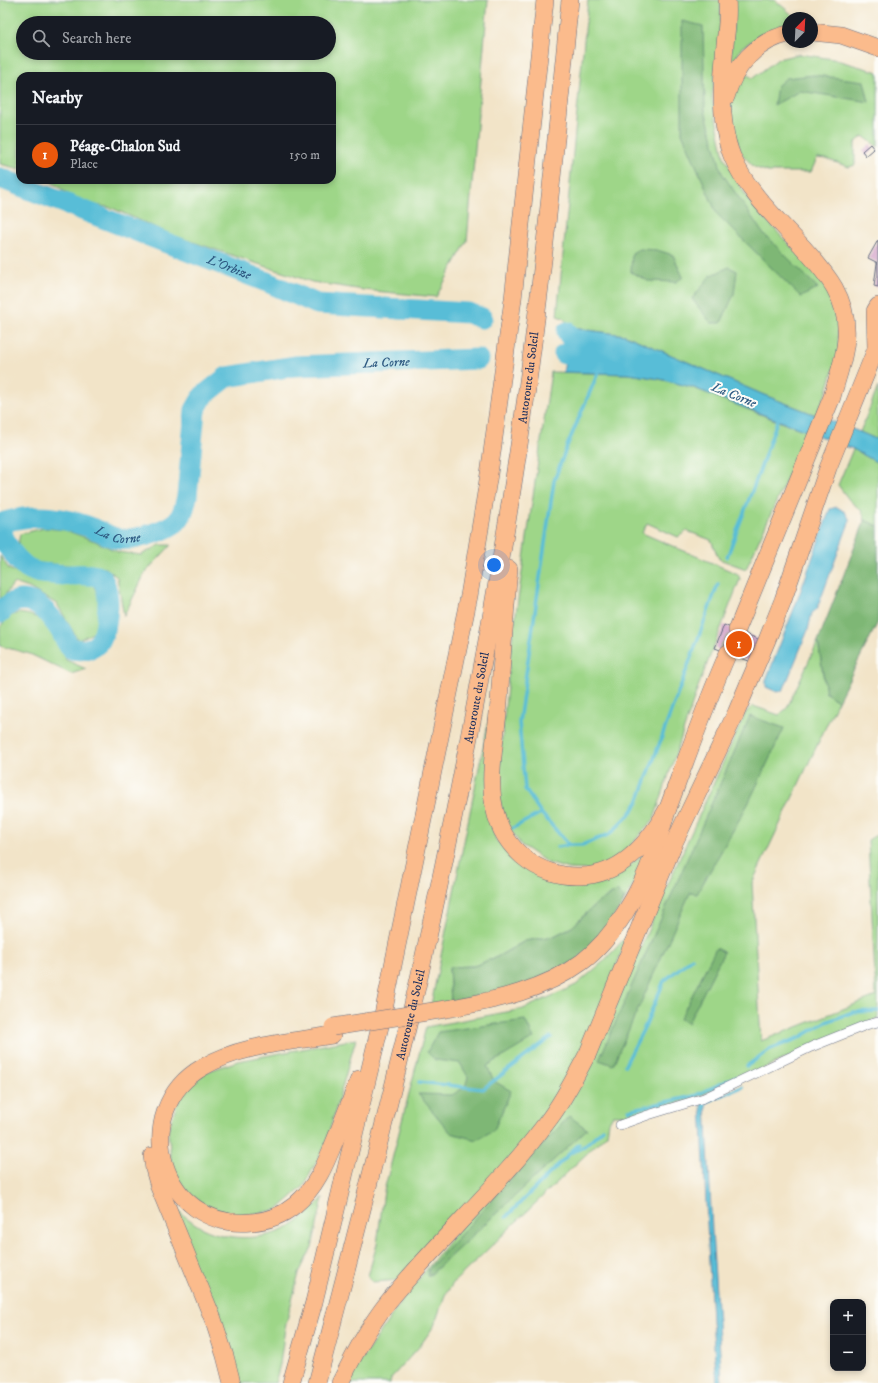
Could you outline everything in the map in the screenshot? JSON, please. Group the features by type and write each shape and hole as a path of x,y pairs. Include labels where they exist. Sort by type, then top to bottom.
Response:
{"highway":[{"name":"Autoroute du Soleil","path":"291,1383 318,1287 383,1014 469,596 503,377 513,299 545,0"},
{"name":"Autoroute du Soleil","path":"317,1383 370,1180 419,979 456,805 517,459 538,303 570,0"},
{"path":"727,0 728,12 722,82 726,133 732,154 738,169 748,184 767,208 821,267 832,283 839,296 843,309 846,337 842,361 832,397 737,630"},
{"path":"818,33 841,35 878,48"},
{"path":"723,107 729,87 740,66 748,57 765,43 782,36"},
{"path":"340,1383 357,1349 387,1303 537,1136 559,1105 588,1053 674,843 736,713 783,600 828,468 852,405 878,344 875,311 878,306"},
{"path":"517,459 491,779 493,804 498,822 506,838 513,847 535,865 546,871 559,874 586,876 605,871 631,856 654,831 668,808"},
{"path":"232,1383 213,1319 155,1175 151,1146 152,1124 154,1115 162,1097 175,1078 183,1070 214,1051 237,1044 333,1031 450,1012 537,987 573,968 594,950 616,925 638,888 652,857 668,808 705,708 728,653"},
{"path":"450,1012 475,1012 532,997 568,980 594,962 620,931 674,843"},
{"path":"333,1031 225,1056 201,1068 185,1079 179,1086 165,1110 160,1146 167,1173 185,1200 207,1215 223,1221 236,1223 267,1220 286,1211 300,1201 316,1183 328,1159 383,1014"}],"street":[{"path":"620,1125 704,1098 811,1047 866,1025 878,1022"}],"green space":[{"path":"0,0 488,0 467,241 436,297 364,290 312,282 172,235 112,208 85,203 74,198 55,184 336,184 336,72 16,72 16,168 0,164"},
{"path":"588,0 721,0 720,31 712,99 724,157 749,201 817,273 830,291 837,319 839,351 827,391 816,415 764,395 625,335 572,328 563,318 557,316"},
{"path":"735,0 775,0 789,12 782,12 782,28 768,31 742,47 730,69"},
{"path":"682,21 703,26 705,110 722,173 762,232 818,288 801,297 717,214 682,133"},
{"path":"799,54 833,59 878,72 878,147 863,136 855,143 855,165 849,167 826,159 817,158 811,172 768,172 754,167 741,153 731,113 731,98 743,73 753,78 778,59"},
{"path":"814,75 864,81 869,102 800,91 774,105 777,86 786,78"},
{"path":"639,249 657,250 673,255 683,277 676,282 648,281 631,272 632,253"},
{"path":"729,267 737,271 734,294 721,323 711,323 692,299 710,276"},
{"path":"551,372 629,374 660,379 691,387 785,424 808,431 746,569 719,559 711,540 687,531 678,537 647,523 642,533 738,574 740,579 698,687 654,819 619,858 594,870 569,869 548,863 521,845 508,826 499,799 500,757 511,648"},
{"path":"878,387 878,440 860,432"},
{"path":"853,449 878,463 878,526 865,520 862,511 850,501 838,485"},
{"path":"865,520 878,526 878,622 838,701 826,693 818,641"},
{"path":"44,528 65,530 95,541 118,552 141,555 160,545 171,545 145,573 124,616 117,577 106,568 38,563 26,556 18,544 20,534"},
{"path":"0,556 9,569 36,581 93,584 102,604 97,631 78,640 57,604 29,588 14,583 0,601"},
{"path":"18,613 31,615 45,623 54,634 66,660 86,669 71,674 30,654 0,646 0,627 8,617"},
{"path":"818,641 826,693 838,701 752,883 761,1041 876,996 868,840 878,834 878,1018 691,1100 627,1115 613,1115 609,1122 607,1134 454,1282 445,1295 434,1326 419,1347 391,1378 390,1383 346,1383 402,1300 590,1065 668,884 746,712 753,706 779,715 787,708"},
{"path":"750,716 784,728 748,804 697,894 690,893 613,1065 599,1060"},
{"path":"489,718 488,812 496,840 521,864 595,882 620,874 644,853 649,855 622,905 585,914 572,927 554,936 525,941 497,957 474,966 449,967 451,1002 431,1005"},
{"path":"617,891 624,898 622,905 595,942 576,961 522,986 451,1002 449,967 474,966 497,957 525,941 554,936 572,927 597,903"},
{"path":"628,935 580,1060 523,1145 401,1280 372,1282 368,1276 377,1244 384,1191 426,1027 523,1009 576,985 603,962"},
{"path":"716,948 724,952 688,1023 680,1019"},
{"path":"525,1020 534,1038 487,1066 494,1081 511,1091 494,1130 476,1140 451,1133 418,1094 452,1095 465,1087 468,1077 460,1063 435,1060 427,1052 438,1032"},
{"path":"356,1039 325,1146 303,1187 277,1210 237,1216 209,1208 186,1191 172,1169 168,1130 177,1104 186,1088 206,1072 238,1061"},
{"path":"569,1116 587,1129 428,1277 428,1270"},
{"path":"323,1198 312,1247 299,1273 285,1328 280,1364 275,1383 236,1383 172,1207 198,1226 213,1233 225,1236 250,1238 286,1229 296,1223"}],"water":[{"path":"572,328 625,335 764,395 860,432 878,440 878,463 853,449 691,387 660,379 629,374 563,372"},
{"path":"837,507 845,512 850,520 817,609 812,613 808,630 783,691 777,692 766,687 766,680 797,601 830,509"},
{"path":"706,1102 712,1232 722,1383 717,1383 712,1321 701,1104"}],"building":[{"path":"870,144 874,149 866,156 862,151"},
{"path":"878,240 878,263 868,258"},
{"path":"878,263 878,287 874,286"},
{"path":"724,625 763,641 754,663 715,648"}],"waterway":[{"name":"L'Orbize","path":"0,178 267,282 317,304 468,313 482,318"},
{"name":"L'Orbize","path":"567,332 582,355"},
{"name":"La Corne","path":"564,354 582,355 595,358"},
{"name":"La Corne","path":"0,613 8,605 16,601 24,600 32,602 40,606 53,620 72,649 88,649 94,647 98,643 104,632 108,608 107,592 102,578 91,575 41,573 26,567 12,553 7,545 3,537 3,525 5,522 28,517 52,518 75,522 120,539 133,538 158,532 172,525 181,516 187,496 195,410 203,396 227,377 295,366 478,359"},
{"path":"541,813 525,789 519,722 554,481 598,373"},
{"path":"727,557 777,421"},
{"path":"569,845 582,845 610,834 630,814 638,802 718,584"},
{"path":"513,828 541,813 569,845 557,847"},
{"path":"625,1065 645,1026 664,981 692,958"},
{"path":"747,1066 770,1049 799,1038 826,1022 853,1012 878,1011"},
{"path":"419,1082 483,1089 551,1037"},
{"path":"629,1110 694,1096 735,1077"},
{"path":"704,1106 704,1103 742,1087"},
{"path":"573,1152 583,1147 603,1129"},
{"path":"506,1217 579,1144"}],"tunnel":[{"path":"728,653 737,630"}],"place":[{"name":"Péage-Chalon Sud","path":"739,644"}]}
